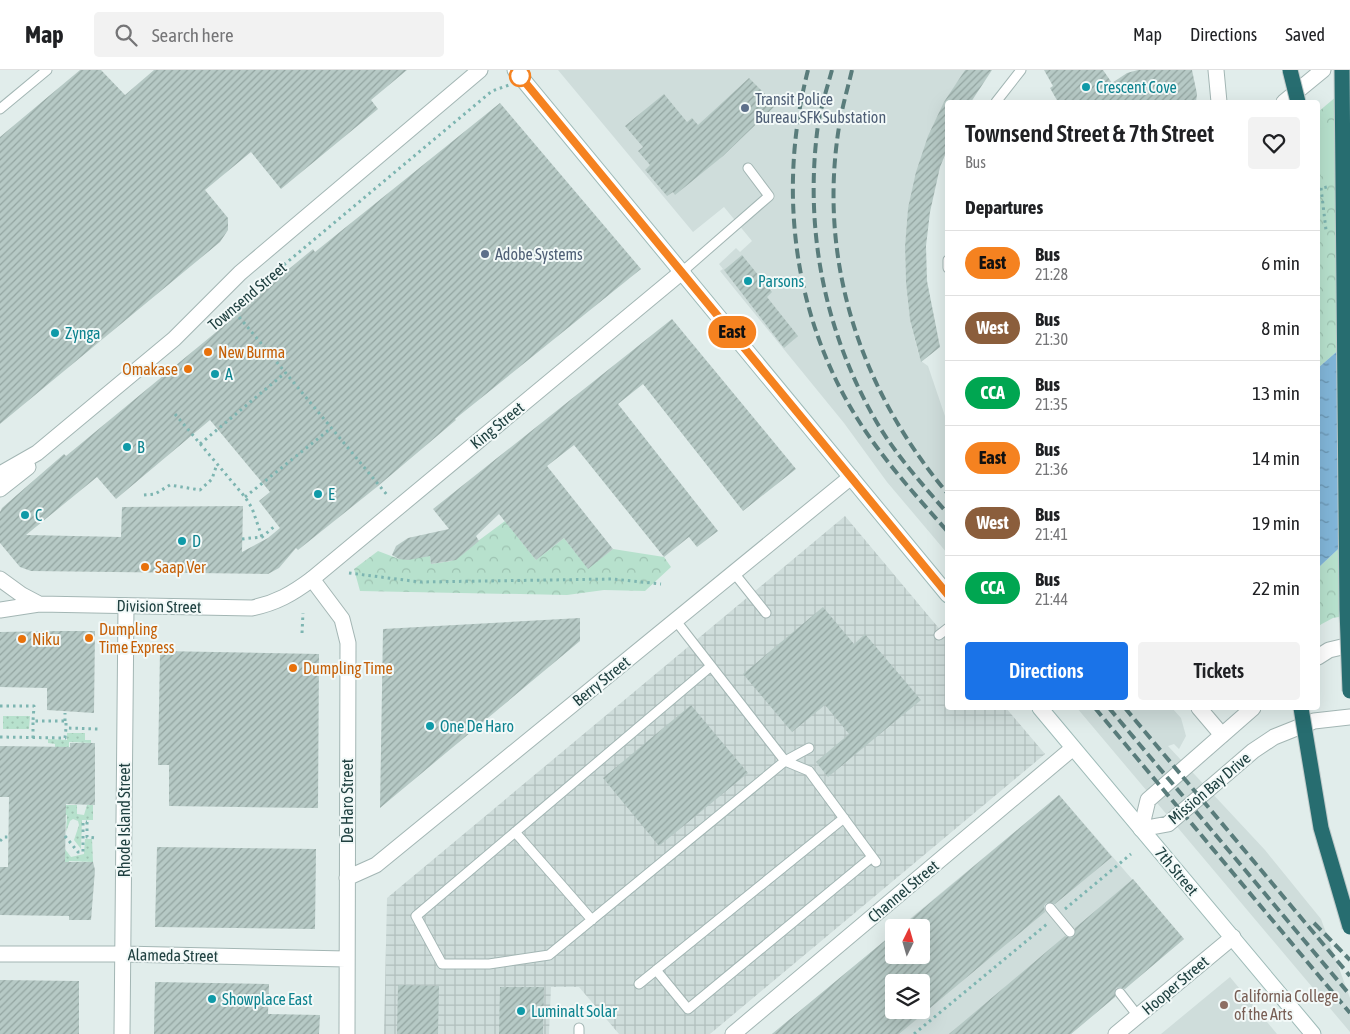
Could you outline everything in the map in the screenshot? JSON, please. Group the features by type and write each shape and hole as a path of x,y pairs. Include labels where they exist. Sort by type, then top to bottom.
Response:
{"highway":[{"path":"1290,70 1298,100"},
{"path":"1342,70 1347,610 1350,691"},
{"path":"1302,710 1321,828 1350,927"}],"street":[{"name":"Townsend Street","path":"0,474 37,453 174,339 240,273 480,70"},
{"path":"515,70 683,271 945,591"},
{"path":"1216,70 1219,100"},
{"path":"1286,100 1323,70"},
{"name":"King Street","path":"312,579 683,271"},
{"name":"Townsend Street","path":"0,489 28,467 37,453"},
{"name":"Berry Street","path":"347,878 376,865 851,477"},
{"path":"0,579 22,596 39,604"},
{"name":"Division Street","path":"0,610 39,604 252,608 271,604 285,598 312,579"},
{"name":"De Haro Street","path":"312,579 342,619 348,642 347,1034"},
{"name":"Rhode Island Street","path":"122,1034 126,606"},
{"path":"1320,656 1329,650 1350,645"},
{"name":"7th Street","path":"1042,710 1313,1034"},
{"path":"1201,710 1222,735"},
{"name":"Mission Bay Drive","path":"1251,710 1148,800 1141,829 1168,824 1253,751 1274,737 1314,722 1350,717"},
{"name":"Channel Street","path":"732,1034 1073,748"},
{"name":"Hooper Street","path":"1116,1034 1233,937"},
{"name":"Alameda Street","path":"0,954 122,954 346,959"}],"lane":[{"path":"0,109 47,70"},
{"path":"998,100 1020,70"},
{"path":"683,271 770,196 748,168"},
{"path":"734,573 766,613"},
{"path":"656,970 688,1009 874,859 810,771 785,761 676,620"},
{"path":"939,635 945,630"},
{"path":"711,666 416,916 442,964 489,964 550,955 785,761 809,748"},
{"path":"639,984 844,818"},
{"path":"515,832 592,920"},
{"path":"1050,908 1070,932"},
{"path":"1120,993 1138,1016"}],"path":[{"name":"Townsend Street","path":"215,322 492,92"},
{"path":"235,312 330,429 378,484"},
{"path":"200,444 284,373"},
{"path":"175,414 245,497 252,508 262,537"},
{"path":"245,497 330,429"},
{"path":"144,495 155,494 170,485 200,490 212,479 217,464"},
{"path":"242,539 262,537 276,525"},
{"path":"349,573 420,582 613,579 661,584"},
{"path":"302,633 303,613"},
{"path":"0,706 34,706 33,738"},
{"path":"0,737 65,738 65,713"},
{"path":"33,721 65,721"},
{"path":"66,728 98,729"},
{"path":"66,836 78,852 83,852 84,822 88,822 87,837 96,838"},
{"path":"0,831 4,837"},
{"path":"0,841 4,837 9,837"},
{"path":"914,1034 1131,854"}],"shaded area":[{"path":"558,70 965,70 947,100 945,100 945,105 908,208 905,246 910,320 921,361 928,366 945,416 945,551 887,482 844,423 720,271 723,269 719,264 736,248 740,252 752,241 724,207 693,232"},
{"path":"845,516 945,636 945,710 1008,710 1045,754 710,1034 619,1034 579,987 551,987 549,1034 384,1034 387,898"},
{"path":"1079,710 1174,710 1181,718 1186,736 1179,749 1174,744 1168,746 1265,850 1321,919 1350,998 1350,1032"},
{"path":"1059,795 1184,939 1071,1034 772,1034 885,940 885,964 930,964 930,919 910,919"},
{"name":"California College of the Arts","path":"1230,977 1277,1034 1161,1034"}],"green space":[{"path":"1350,85 1350,340 1320,366 1320,110"},
{"path":"1350,122 1350,170 1321,176 1320,129"},
{"path":"505,521 536,560 564,538 588,568 613,549 664,557 671,567 645,591 604,590 567,595 360,591 354,569 378,551 399,559 430,556 431,564 451,561"},
{"path":"1350,538 1350,615 1333,618 1320,625 1320,566"},
{"path":"3,716 30,716 29,729 3,729"},
{"path":"67,733 85,733 85,740 91,740 91,743 69,742 69,748 55,748 55,744 48,743 48,739 67,740"},
{"path":"60,805 77,805 77,814 84,815 87,805 93,805 93,820 82,820 81,849 74,840 79,825 78,821 73,819 70,821 66,832 67,815 60,815"},
{"path":"85,839 92,839 93,862 69,861 68,866 59,866 60,849 65,849 71,857 84,854"}],"water":[{"path":"1350,340 1350,538 1320,566 1320,366"}],"building":[{"name":"Zynga","path":"80,70 101,70 125,95 154,70 407,70 371,100 378,109 281,189 251,152 205,190 228,218 228,230 220,242 0,424 0,137"},
{"path":"965,70 992,70 972,100 945,100"},
{"path":"1044,70 1103,70 1112,83 1127,73 1138,70 1192,70 1197,94 1196,100 1057,100 1050,88 1053,86"},
{"path":"749,78 776,105 723,156 675,195 673,192 667,196 645,170 650,165 638,151 643,147 625,126 664,94 687,122 692,118 698,125"},
{"path":"945,100 945,155 940,167 930,212 926,246 927,281 940,347 921,362 910,320 906,283 905,246 908,208 916,172 928,136"},
{"path":"500,103 641,269 455,419 378,486 298,550 296,548 279,568 268,574 31,571 20,567 0,543 0,512 2,508 64,454 66,456 238,314 237,312 313,249 315,252","holes":["210,420 270,492 259,501 280,528 268,538 242,552 243,506 122,507 121,537 26,535 97,477 116,499"]},
{"path":"742,255 772,292 767,297 798,336 784,348 724,270"},
{"path":"672,319 796,469 743,511 643,384 618,404 718,531 697,547 689,537 664,557 574,445 547,466 613,549 588,569 564,538 536,560 499,514 476,536 479,541 456,560 431,564 430,556 408,560 399,559 392,555 396,546 408,538 449,529 433,509"},
{"path":"823,607 854,644 865,634 921,700 828,777 816,762 849,734 825,705 792,732 743,674"},
{"name":"One De Haro","path":"580,618 580,641 380,808 383,629"},
{"path":"95,631 94,713 47,710 47,688 0,687 0,632"},
{"path":"160,651 319,654 318,808 169,806 169,765 158,765"},
{"path":"691,705 748,773 659,846 603,778"},
{"path":"70,743 95,743 95,805 66,804 65,862 93,862 95,870 91,920 69,920 69,916 0,915 0,867 8,867 9,797 0,797 0,746 70,747"},
{"path":"1059,795 1112,857 1055,904 1046,903 1044,906 1045,912 930,1008 930,974 885,974 885,1019 917,1019 899,1034 772,1034 885,940 885,964 930,964 930,919 911,919"},
{"path":"157,847 316,849 315,929 155,927"},
{"path":"1133,879 1184,939 1125,989 1116,988 1115,997 1071,1034 949,1034 1065,936 1071,938 1074,936 1075,928"},
{"path":"0,980 79,981 79,1034 0,1034"},
{"name":"Showplace East","path":"155,982 269,984 268,1014 320,1015 319,1034 154,1034"},
{"path":"398,985 439,986 438,1034 397,1034"},
{"name":"Luminalt Solar","path":"500,987 544,987 543,1034 499,1034"}],"railway":[{"path":"808,70 799,116 794,162 793,208 798,254 806,299 820,343 839,385 862,426 892,467 945,529"},
{"path":"832,70 822,104 814,164 816,240 822,278 831,315 858,387 876,421 900,457 945,510"},
{"path":"852,70 840,121 834,172 834,222 840,272 852,320 869,366 891,411 917,454 945,490"},
{"path":"1097,710 1350,1013"},
{"path":"1111,710 1350,995"},
{"path":"1127,710 1350,976"},
{"path":"1314,923 1350,960"}],"bus line":[{"name":"East","path":"515,70 683,271 945,591"}],"place":[{"name":"Crescent Cove","path":"1086,87"},
{"name":"Transit Police Bureau SFK Substation","path":"745,108"},
{"name":"Adobe Systems","path":"485,254"},
{"name":"Parsons","path":"748,281"},
{"name":"Zynga","path":"55,333"},
{"name":"New Burma","path":"208,352"},
{"name":"Omakase","path":"188,369"},
{"name":"A","path":"215,374"},
{"name":"B","path":"127,447"},
{"name":"E","path":"318,494"},
{"name":"C","path":"25,515"},
{"name":"D","path":"182,541"},
{"name":"Saap Ver","path":"145,567"},
{"name":"Dumpling Time Express","path":"89,638"},
{"name":"Niku","path":"22,639"},
{"name":"Dumpling Time","path":"293,668"},
{"name":"One De Haro","path":"430,726"},
{"name":"Showplace East","path":"212,999"},
{"name":"California College of the Arts","path":"1224,1005"},
{"name":"Luminalt Solar","path":"521,1011"}]}
